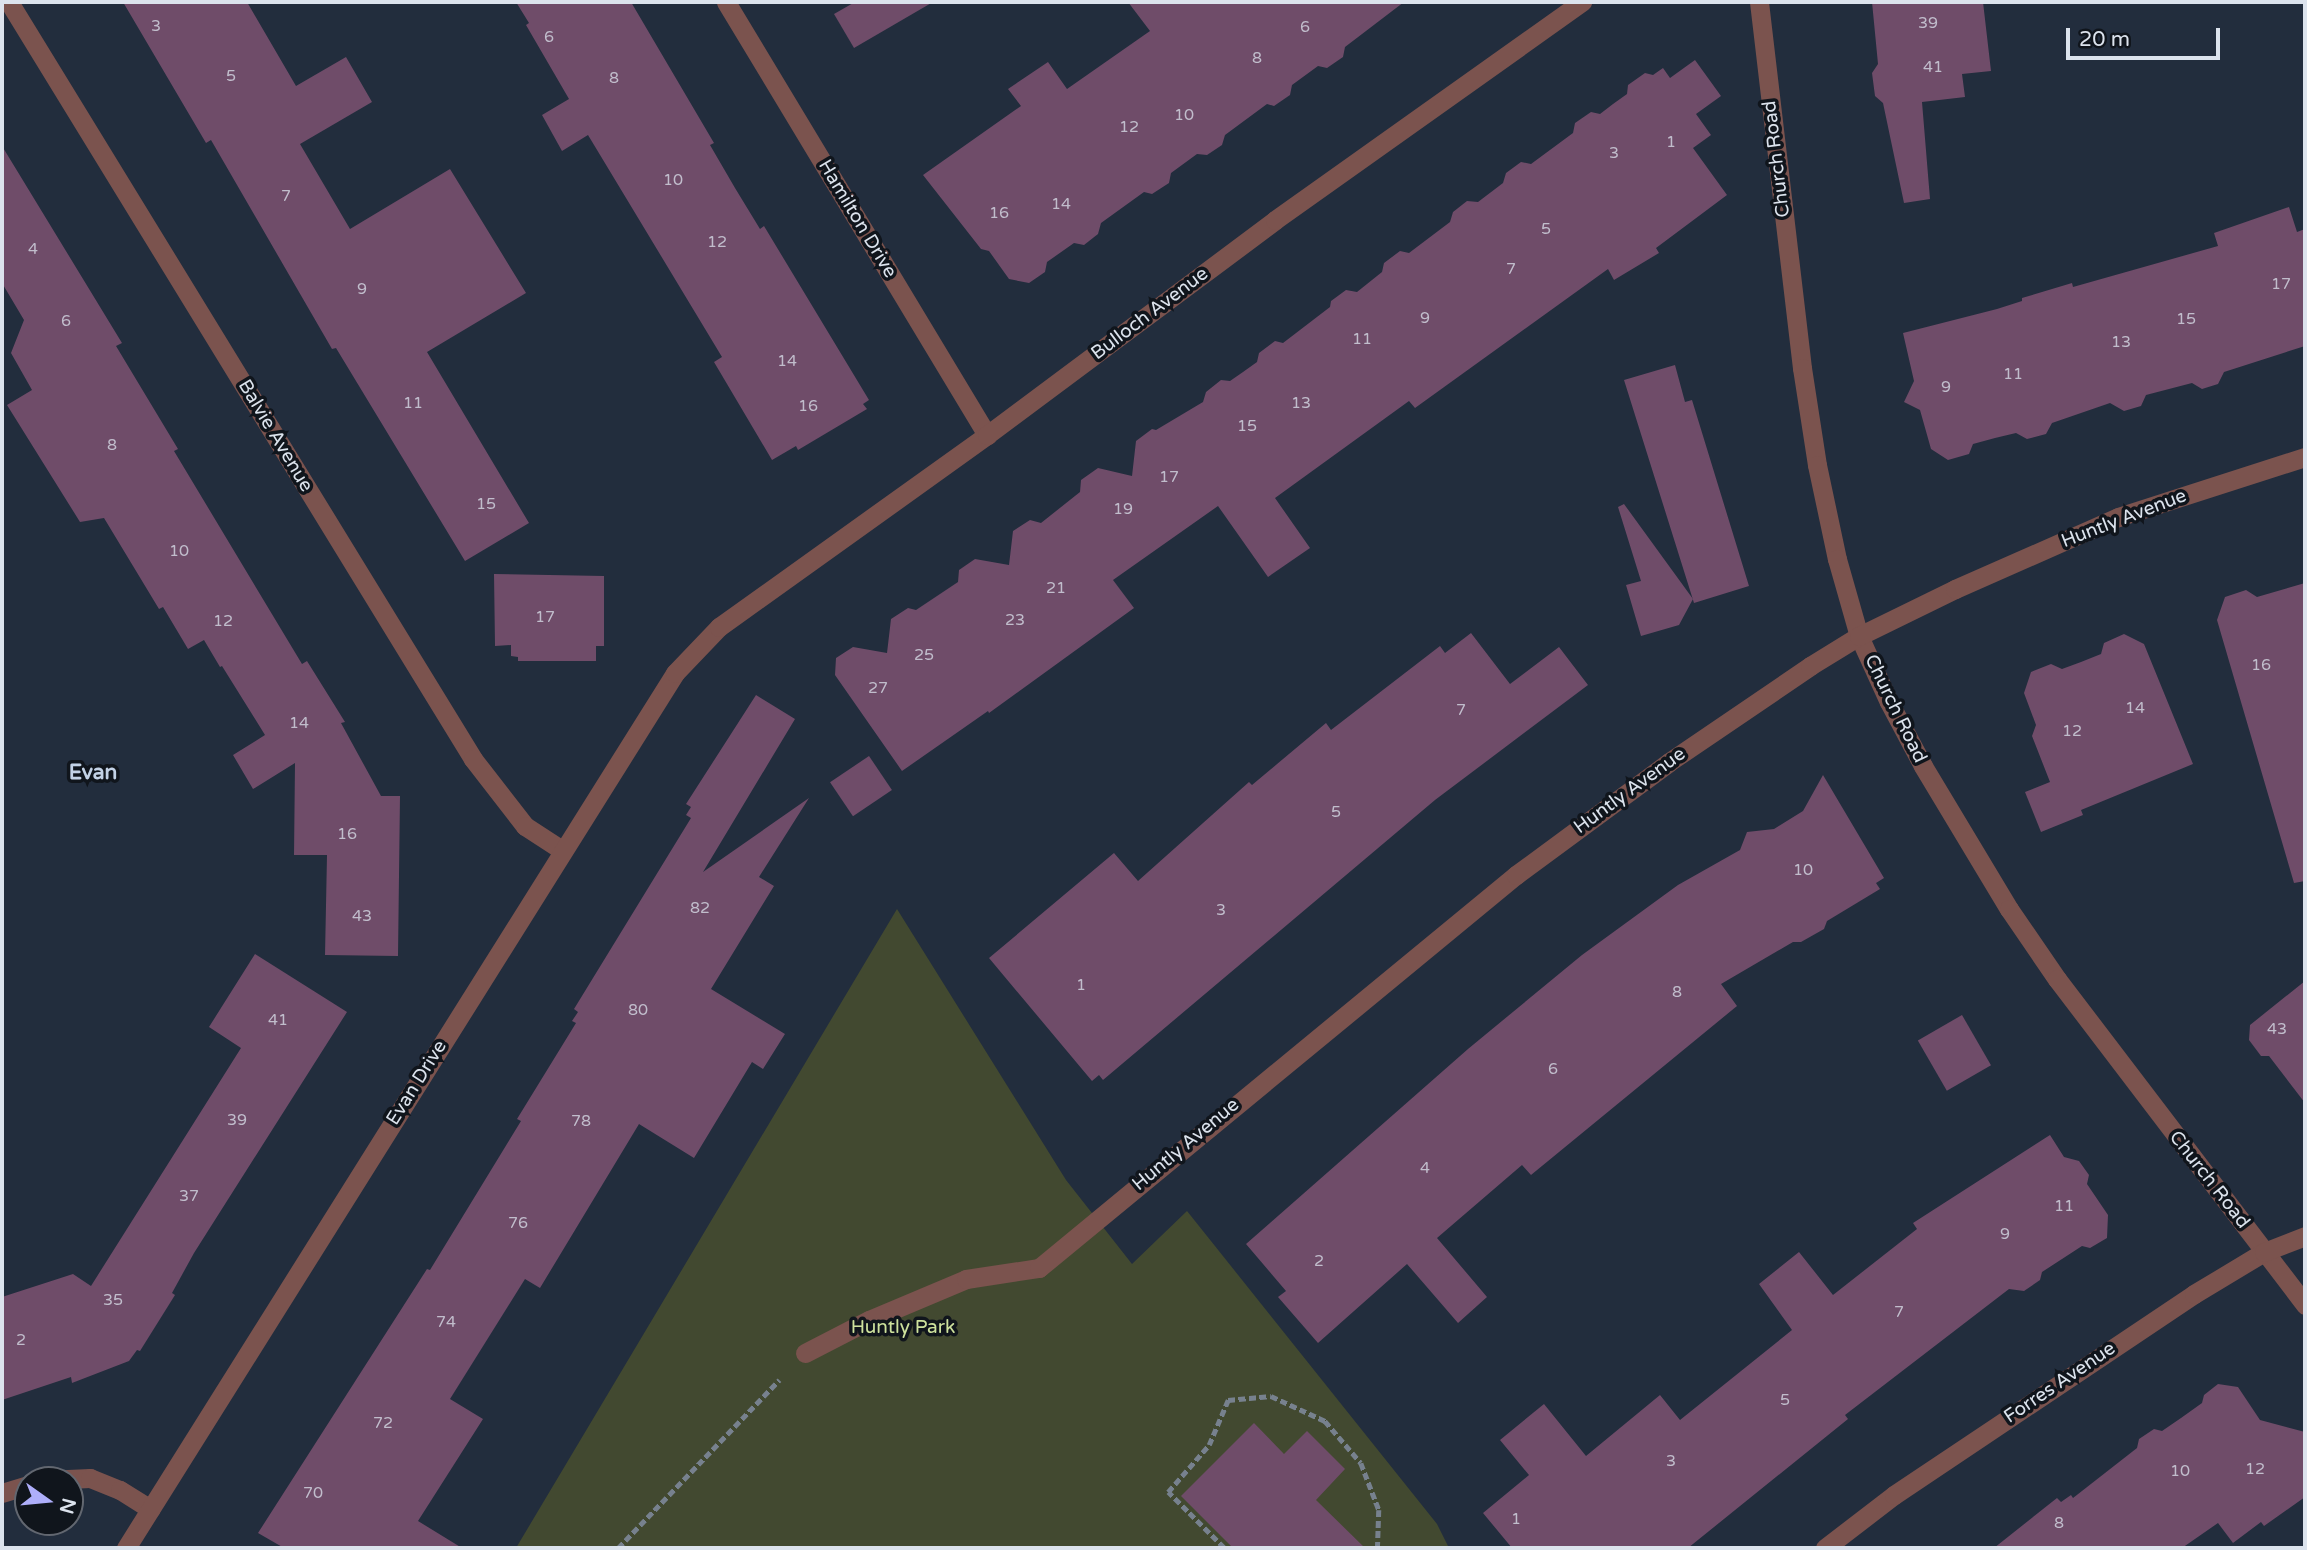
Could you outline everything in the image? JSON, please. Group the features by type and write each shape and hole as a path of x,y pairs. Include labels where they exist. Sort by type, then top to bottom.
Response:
{"street":[{"name":"Balvie Avenue","path":"9,2 473,759 525,825 562,850"},
{"name":"Hamilton Drive","path":"726,2 988,435"},
{"name":"Bulloch Avenue","path":"719,627 988,435 1275,220 1582,2"},
{"name":"Church Road","path":"1759,2 1816,465 1836,559 1860,636 1889,702 1923,766 2009,909 2065,989 2305,1305"},
{"name":"Huntly Avenue","path":"804,1353 869,1320 966,1279 1039,1268 1516,874 1669,762 1860,636 2118,517 2305,457"},
{"name":"Evan Drive","path":"126,1548 674,673 719,627"},
{"name":"Forres Avenue","path":"1825,1548 1894,1495 2194,1294 2264,1252 2305,1236"},
{"path":"84,1478 90,1478 120,1490 150,1508"}],"path":[{"path":"618,1548 804,1353"},
{"path":"1224,1548 1168,1492 1209,1445 1228,1400 1271,1396 1325,1421 1361,1463 1378,1510 1378,1548"}],"green space":[{"name":"Huntly Park","path":"897,909 1066,1180 1132,1264 1187,1211 1437,1524 1449,1548 516,1548"}],"building":[{"path":"123,2 247,2 296,86 346,57 372,102 300,144 350,229 450,169 526,293 427,352 529,523 465,561 336,348 332,349 211,140 206,143"},
{"path":"516,2 631,2 714,143 710,145 735,188 760,229 764,226 869,400 863,404 867,409 798,450 796,446 772,460 714,362 722,357 588,135 562,151 542,115 569,99 526,25 529,23"},
{"path":"855,2 933,2 854,48 834,14"},
{"path":"1128,2 1404,2 1345,47 1343,57 1327,68 1318,66 1292,85 1290,95 1274,106 1267,104 1225,135 1222,145 1207,155 1197,154 1171,173 1169,183 1152,194 1144,192 1101,223 1098,234 1084,245 1074,243 1047,262 1045,272 1029,283 1009,279 989,251 981,249 923,175 1021,106 1008,89 1048,62 1067,89 1150,31"},
{"path":"1872,2 1983,2 1991,71 1962,74 1965,97 1922,102 1930,199 1904,203 1883,103 1875,96 1872,73 1878,64"},
{"path":"1695,60 1721,96 1696,114 1711,135 1693,148 1727,195 1656,248 1659,253 1614,280 1608,269 1415,408 1409,401 1275,498 1310,548 1268,577 1218,506 1113,580 1134,608 989,713 988,711 902,771 835,675 836,658 853,647 887,653 891,619 908,608 916,610 958,582 959,570 975,559 1009,565 1013,531 1030,520 1041,523 1080,492 1081,480 1098,468 1132,476 1136,441 1152,429 1156,430 1203,402 1206,392 1221,380 1230,381 1257,362 1259,353 1275,341 1283,343 1330,307 1331,301 1346,290 1357,292 1382,272 1384,263 1400,251 1409,253 1450,222 1453,212 1467,201 1478,202 1503,183 1506,173 1521,162 1531,164 1573,133 1575,123 1591,112 1600,114 1627,94 1628,85 1645,73 1653,75 1663,68 1670,78"},
{"path":"2,146 122,343 116,346 178,449 174,451 302,664 307,661 345,722 341,723 381,796 400,796 398,956 325,955 327,855 294,855 295,763 253,789 233,755 265,735 222,666 220,667 204,640 188,649 163,607 159,609 104,518 80,522 7,405 32,390 11,353 24,320 2,283"},
{"path":"2289,207 2297,232 2305,229 2305,346 2224,372 2218,384 2202,389 2192,383 2146,395 2141,406 2124,411 2110,403 2052,423 2046,434 2027,439 2016,433 1995,438 1973,444 1969,454 1948,460 1931,449 1920,410 1904,402 1914,381 1903,333 1997,309 2022,301 2022,298 2072,283 2073,287 2218,246 2214,233"},
{"path":"1675,365 1685,402 1692,400 1749,586 1694,603 1624,380"},
{"path":"1624,504 1693,599 1679,625 1641,636 1626,585 1641,581 1618,507"},
{"path":"494,574 604,576 604,646 596,646 596,661 518,661 518,657 511,656 511,645 495,646"},
{"path":"2305,583 2305,881 2294,883 2217,620 2225,597 2246,590 2257,597"},
{"path":"1471,633 1510,684 1559,647 1588,685 1435,800 1103,1080 1099,1075 1092,1081 989,958 1114,853 1138,881 1249,782 1252,785 1326,723 1331,730 1440,646 1445,653"},
{"path":"2124,634 2144,644 2193,764 2081,810 2083,815 2041,832 2025,792 2050,782 2032,736 2036,725 2024,693 2031,672 2051,664 2062,669 2101,654 2104,643"},
{"path":"756,695 795,719 703,872 809,798 759,877 774,886 711,989 785,1034 763,1069 752,1062 694,1158 639,1124 540,1288 525,1279 450,1399 483,1419 418,1521 462,1548 284,1548 258,1533 427,1269 430,1270 521,1121 517,1119 576,1023 572,1021 578,1012 574,1009 691,818 686,815 691,807 686,804"},
{"path":"869,756 892,790 853,816 830,782"},
{"path":"1823,775 1884,878 1876,883 1880,889 1827,921 1824,929 1801,942 1793,942 1721,984 1737,1006 1531,1175 1522,1165 1437,1238 1487,1297 1458,1323 1407,1264 1318,1343 1278,1297 1286,1291 1246,1244 1468,1049 1582,955 1678,885 1740,850 1747,832 1774,829 1803,811"},
{"path":"255,954 347,1012 194,1253 172,1293 175,1295 140,1351 137,1350 129,1361 72,1383 71,1377 2,1400 2,1297 73,1274 91,1286 241,1048 209,1027"},
{"path":"2305,981 2305,1103 2269,1056 2261,1056 2249,1040 2250,1025"},
{"path":"1962,1015 1991,1065 1947,1091 1918,1040"},
{"path":"2050,1135 2064,1157 2079,1161 2089,1175 2087,1184 2108,1215 2107,1238 2090,1248 2082,1246 2042,1272 2040,1280 2024,1291 2009,1289 1845,1415 1848,1419 1688,1548 1512,1548 1483,1513 1529,1475 1500,1440 1544,1404 1586,1456 1660,1395 1680,1420 1792,1330 1759,1284 1799,1252 1833,1295 1917,1229 1913,1223"},
{"path":"2218,1384 2238,1387 2260,1420 2305,1432 2305,1497 2264,1526 2261,1522 2233,1543 2218,1523 2182,1548 1994,1548 2057,1498 2061,1502 2071,1495 2073,1498 2137,1448 2139,1439 2154,1429 2162,1431 2181,1418 2202,1403 2204,1395"},
{"path":"1254,1423 1284,1454 1307,1431 1345,1469 1316,1500 1365,1548 1233,1548 1181,1496"}],"district":[{"name":"Evan","path":"93,773"}]}
